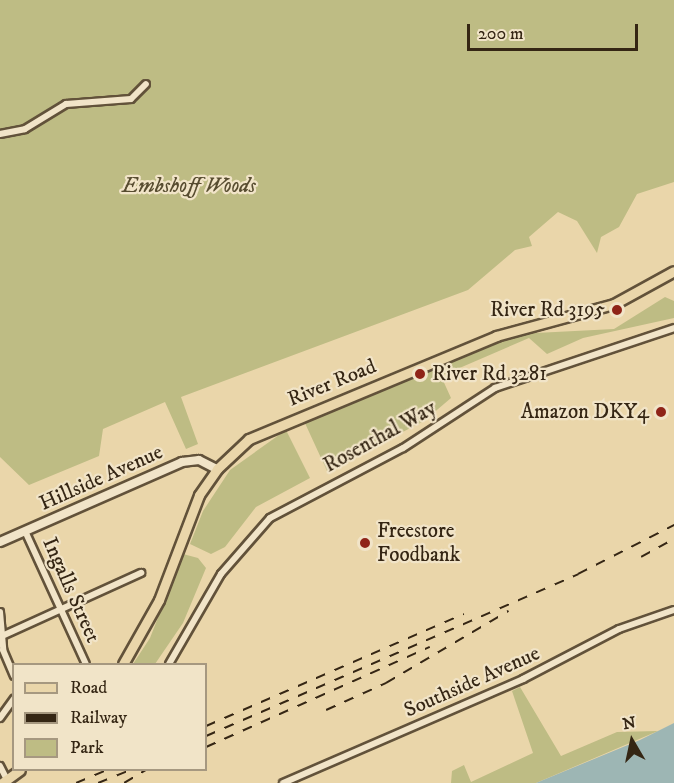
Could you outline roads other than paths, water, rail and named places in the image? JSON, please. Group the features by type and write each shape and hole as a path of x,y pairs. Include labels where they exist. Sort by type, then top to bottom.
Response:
{"main road":[{"name":"River Road","path":"124,663 159,600 191,512 217,469 266,429 496,336 603,308 674,271"},
{"path":"4,781 19,771"}],"street":[{"path":"0,134 25,129 66,104 124,101 146,84"},
{"name":"Rosenthal Way","path":"170,663 221,574 279,512 403,448 495,388 674,328"},
{"name":"Hillside Avenue","path":"0,542 182,462 199,460 217,469"},
{"name":"Ingalls Street","path":"25,531 63,608 87,663"},
{"path":"2,636 141,573"},
{"name":"Southside Avenue","path":"283,783 523,679 614,631 674,610"},
{"path":"0,612 2,636 12,669"},
{"path":"0,718 12,702"},
{"path":"0,766 4,781"}],"water":[{"path":"674,723 674,783 536,783 640,740"}],"railway":[{"path":"207,736 578,574 674,525"},
{"path":"641,557 674,539"},
{"path":"326,710 386,683 508,611"},
{"path":"207,726 464,614"},
{"path":"207,747 430,647"},
{"path":"76,783 104,771"},
{"path":"98,783 128,771"},
{"path":"124,783 144,771"}],"place":[{"name":"River Rd 3195","path":"617,310"},
{"name":"River Rd 3281","path":"420,374"},
{"name":"Amazon DKY4","path":"661,412"},
{"name":"Freestore Foodbank","path":"365,543"}],"park label":[{"name":"Embshoff Woods","path":"189,186"}]}
